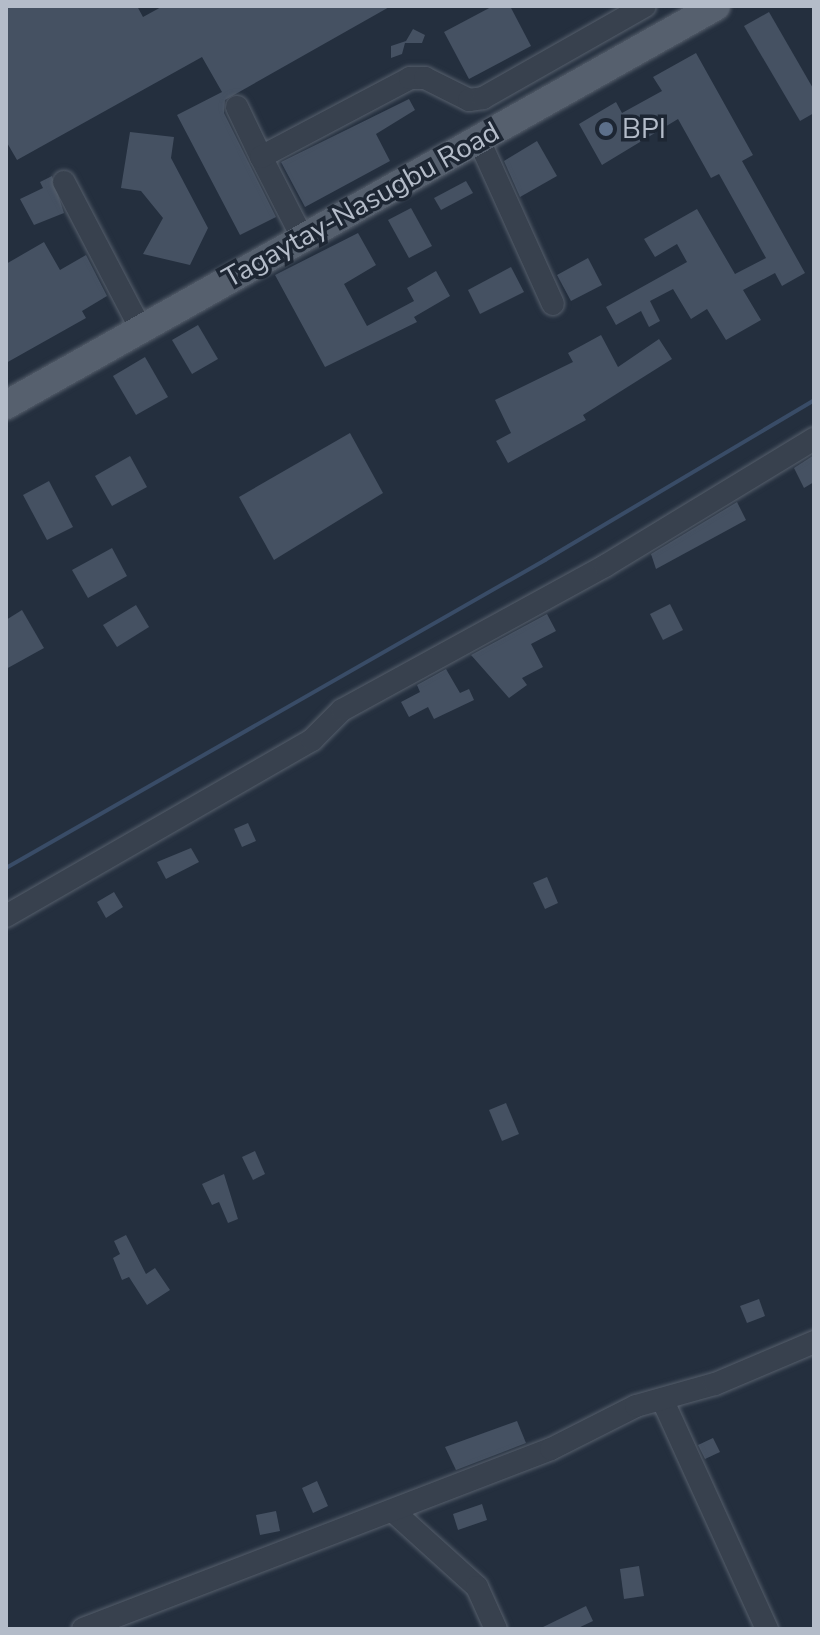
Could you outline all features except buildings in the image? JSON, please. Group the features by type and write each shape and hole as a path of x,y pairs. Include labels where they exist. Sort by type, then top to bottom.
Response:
{"main road":[{"name":"Tagaytay-Nasugbu Road","path":"6,405 716,6"}],"street":[{"path":"261,157 410,78 425,78 469,100 483,98 645,6"},
{"path":"237,107 302,237"},
{"path":"478,138 553,304"},
{"path":"64,182 141,329"},
{"path":"6,916 312,740 342,710 605,566 814,439"},
{"path":"83,1629 551,1449 636,1406 663,1401 814,1342"},
{"path":"663,1401 767,1629"},
{"path":"393,1511 477,1587 496,1629"}],"waterway":[{"path":"6,868 545,560 814,400"}],"place":[{"name":"BPI","path":"606,129"}]}
